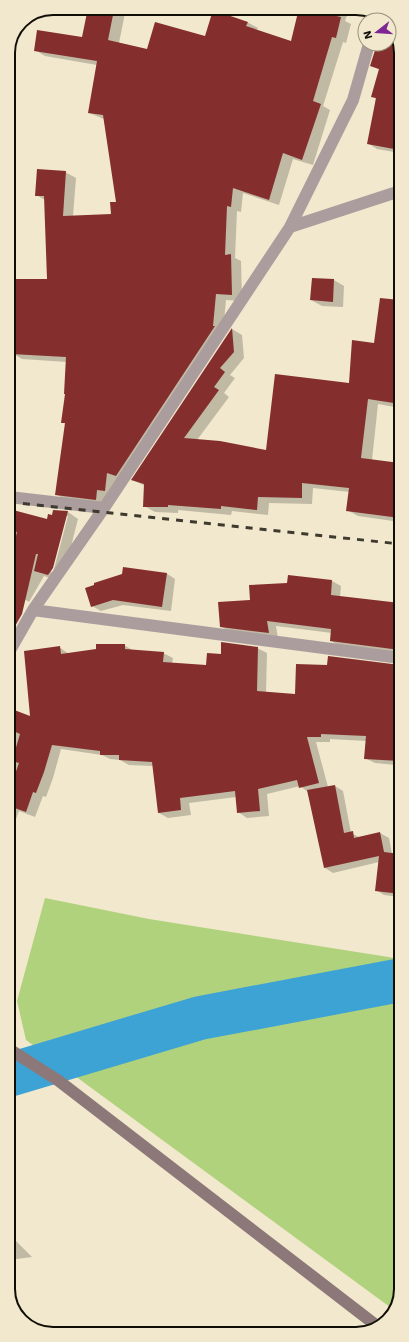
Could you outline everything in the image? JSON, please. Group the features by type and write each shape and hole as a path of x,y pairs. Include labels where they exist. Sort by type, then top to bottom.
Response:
{"main road":[{"path":"15,1052 59,1081 373,1323"}],"street":[{"path":"15,642 33,610 104,508 290,227 353,100 367,52"},
{"path":"290,227 394,193"},
{"path":"15,498 104,508"},
{"path":"33,610 394,657"}],"green space":[{"path":"45,898 149,919 394,958 394,1294 390,1307 26,1040 17,1001"}],"building":[{"path":"87,15 113,15 108,40 147,49 155,22 205,36 211,15 228,15 248,22 246,26 291,41 297,15 332,15 341,17 336,38 332,37 313,101 321,104 302,160 283,153 269,200 233,188 231,207 227,206 225,255 231,254 232,295 216,294 213,326 215,326 116,476 107,473 105,491 97,490 96,500 55,495 65,423 61,423 65,394 66,357 15,354 15,279 47,279 44,196 35,196 37,169 66,171 63,216 111,214 110,202 116,202 103,115 88,113 97,61 34,51 37,30 82,37"},
{"path":"374,52 394,52 394,149 367,144 376,98 371,97 379,69 370,66"},
{"path":"312,278 334,279 333,302 310,300"},
{"path":"380,298 394,299 394,403 368,399 361,458 394,462 394,517 346,511 349,488 302,483 302,498 258,497 257,510 221,506 221,509 168,505 168,507 143,507 144,484 131,480 232,328 234,352 220,368 225,372 214,387 219,390 184,438 220,441 266,450 275,374 349,383 352,340 374,343"},
{"path":"53,510 68,511 53,568 48,575 34,571 38,554 36,554 22,614 15,626 15,540 17,532 15,532 15,511 47,519 48,514 52,515"},
{"path":"123,567 167,573 162,607 113,600 91,607 85,588 94,585 94,583 122,574"},
{"path":"288,575 332,580 331,595 394,602 394,649 330,641 331,629 267,621 269,633 220,627 218,602 250,600 249,585 287,583"},
{"path":"221,642 258,647 257,691 295,694 296,664 327,665 328,656 394,664 394,761 364,759 366,736 321,734 321,737 307,737 319,783 299,788 297,780 258,789 260,811 237,813 235,791 180,798 181,810 158,813 152,762 119,760 119,755 100,755 100,751 52,745 36,793 33,792 26,812 15,808 15,774 19,763 15,762 15,751 20,734 15,732 15,710 30,716 24,651 60,646 61,654 96,649 96,644 125,644 125,649 164,652 163,662 206,665 207,653 221,654"},
{"path":"335,785 344,833 353,831 354,838 380,832 384,852 394,853 394,893 375,891 379,856 324,868 307,790"}],"waterway":[{"path":"15,1073 200,1018 394,981"}],"railway":[{"path":"15,503 394,543"}]}
